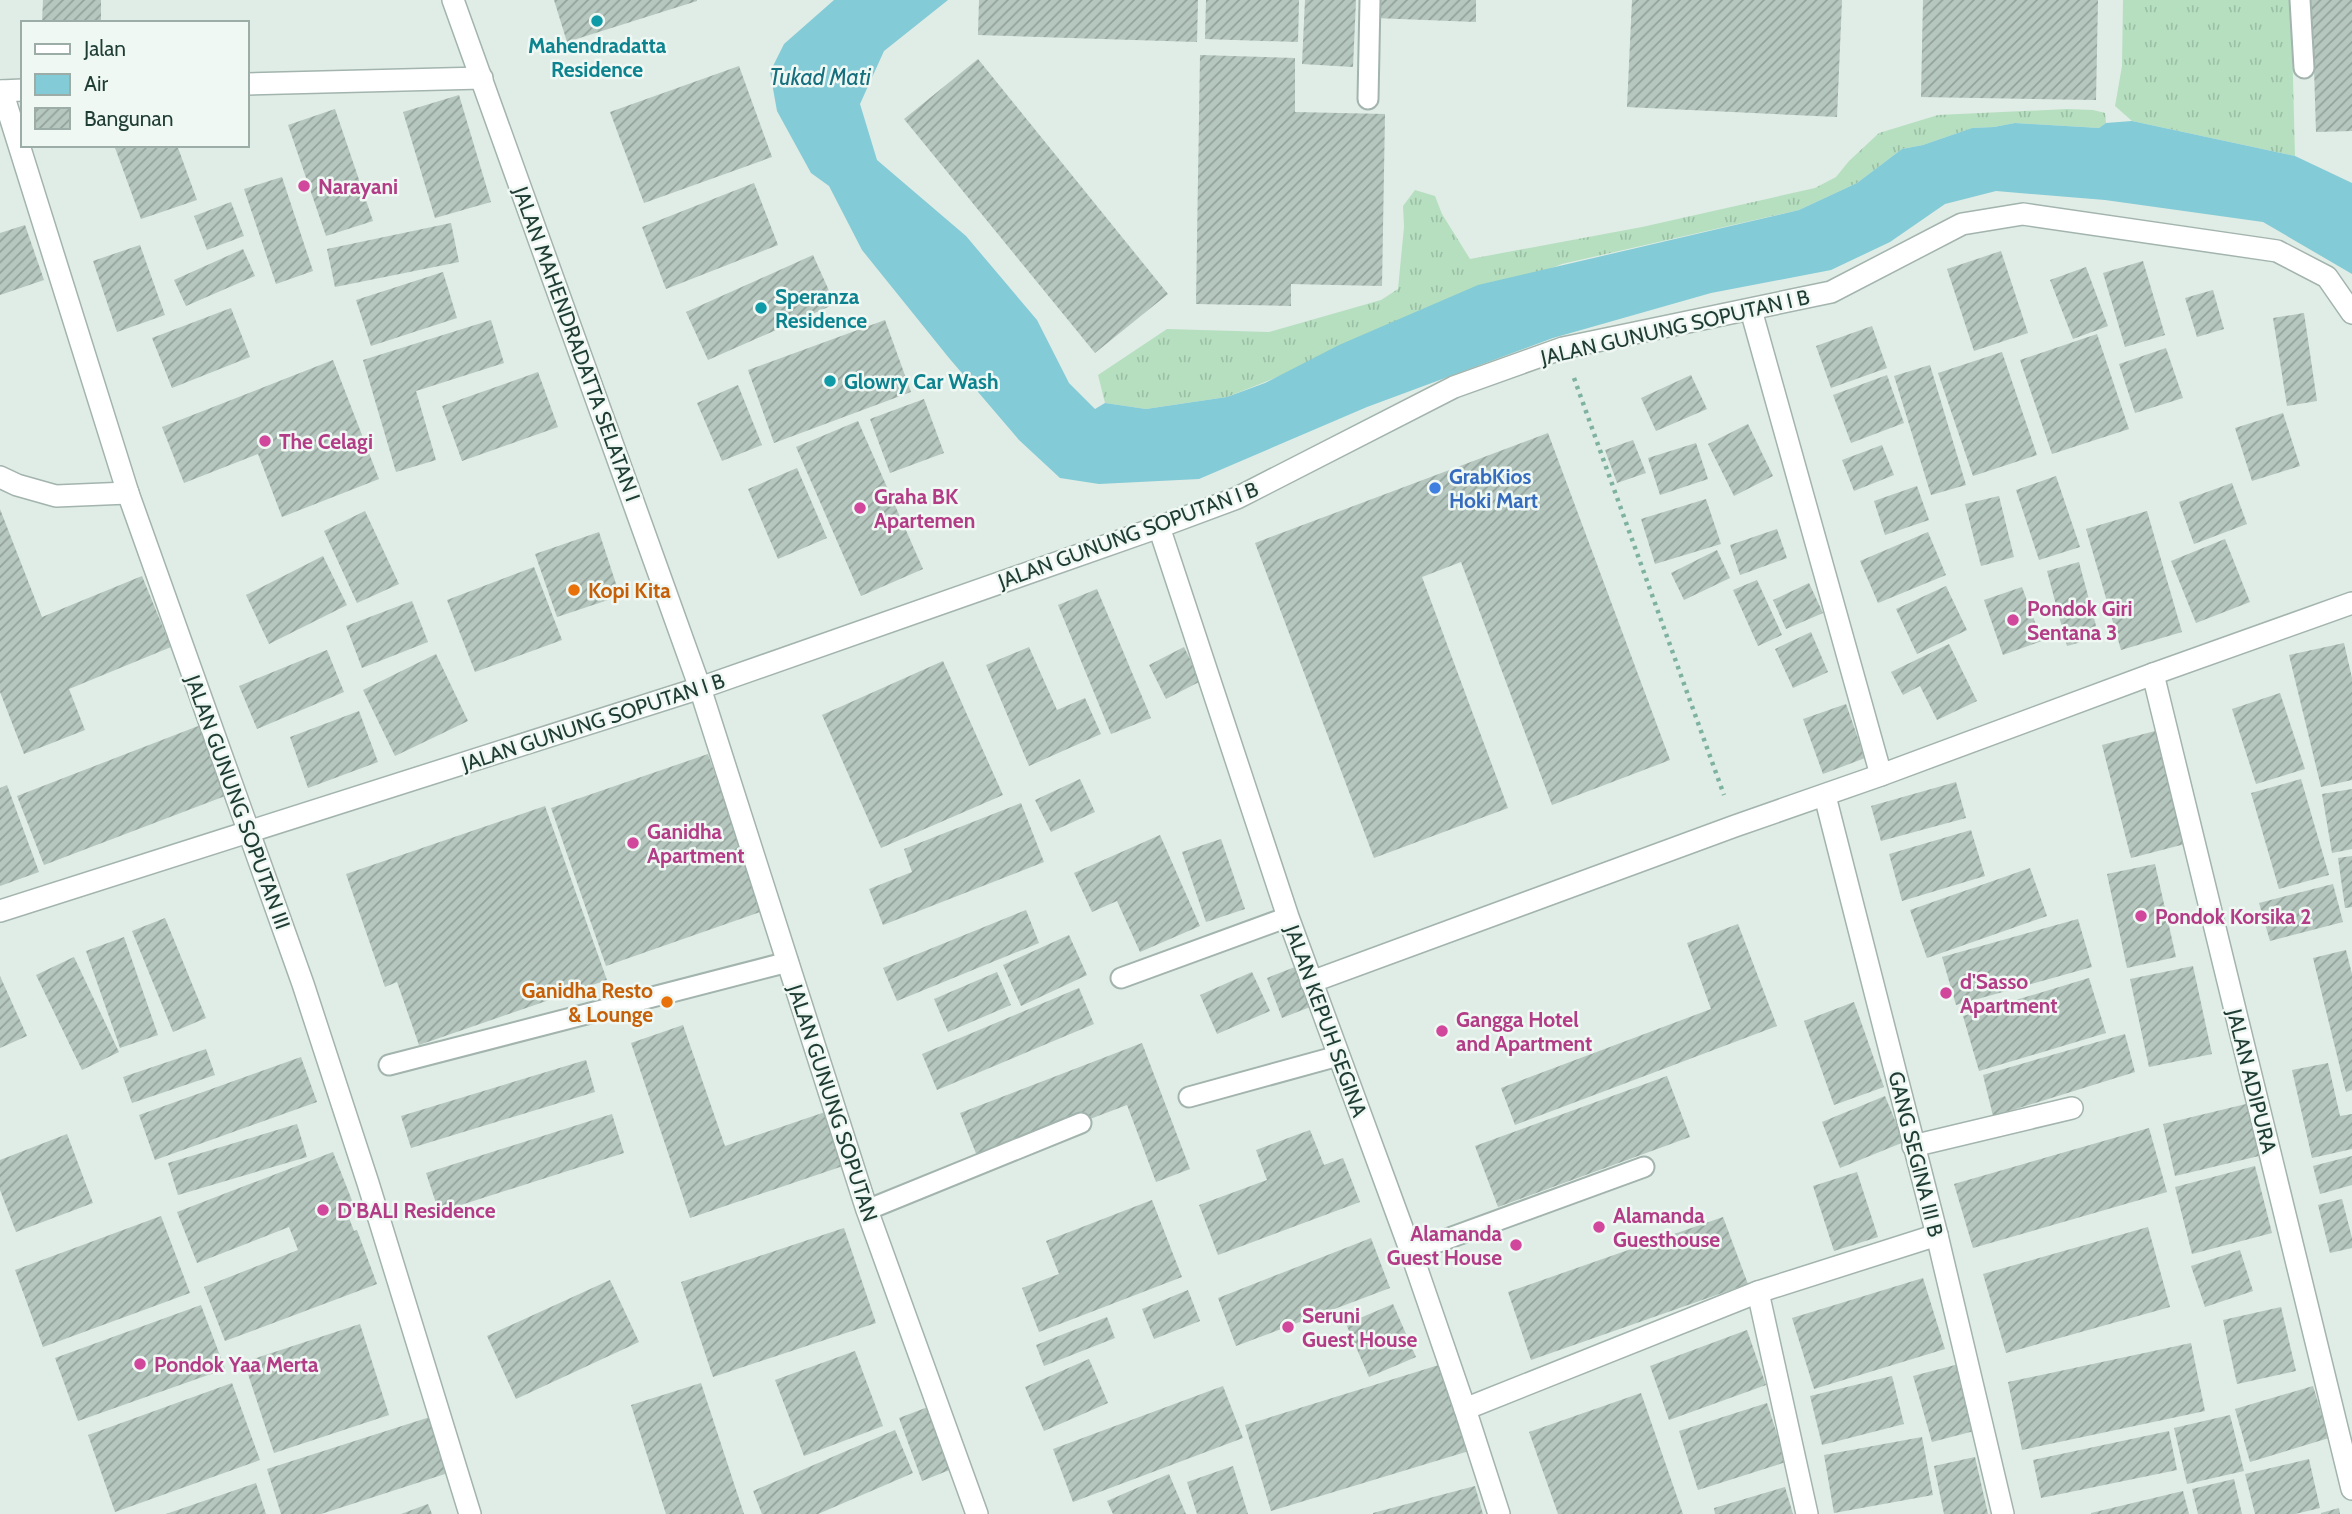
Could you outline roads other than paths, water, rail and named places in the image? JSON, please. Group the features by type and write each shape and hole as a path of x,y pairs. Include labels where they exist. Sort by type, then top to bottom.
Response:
{"street":[{"name":"JALAN MAHENDRADATTA SELATAN I","path":"453,0 700,688"},
{"path":"248,84 482,78"},
{"name":"JALAN GUNUNG SOPUTAN III","path":"8,90 21,134"},
{"name":"JALAN GUNUNG SOPUTAN III","path":"25,147 128,493 303,984 368,1183 470,1514"},
{"name":"JALAN GUNUNG SOPUTAN I B","path":"0,911 700,688 1159,527 1237,498 1454,387 1563,348 1831,292 1962,224 2023,214 2277,251 2327,277 2352,313"},
{"path":"1751,310 1881,775"},
{"path":"0,477 17,485 56,496 128,493"},
{"name":"JALAN KEPUH SEGINA","path":"1159,527 1288,917 1411,1252 1499,1514"},
{"path":"1311,982 2352,603"},
{"name":"JALAN ADIPURA","path":"2153,674 2352,1489"},
{"name":"JALAN GUNUNG SOPUTAN","path":"700,688 867,1210 977,1514"},
{"name":"GANG SEGINA III B","path":"1825,796 1937,1235 2003,1514"},
{"path":"1913,1146 2072,1108"},
{"path":"1465,1409 1758,1292 1937,1235"},
{"path":"1758,1292 1807,1514"}],"lane":[{"path":"1368,99 1370,0"},
{"path":"2300,0 2304,68"},
{"path":"1121,978 1288,917"},
{"path":"389,1065 788,961"},
{"path":"1189,1097 1338,1055"},
{"path":"867,1210 1082,1123"},
{"path":"1411,1252 1644,1167"}],"water":[{"name":"Tukad Mati","path":"834,0 948,0 884,51 860,104 877,160 966,236 1037,320 1069,383 1095,409 1105,403 1146,409 1227,397 1265,383 1339,345 1478,285 1799,210 1857,183 1902,149 1923,145 1972,128 2015,123 2099,128 2106,123 2132,121 2295,156 2352,183 2352,274 2263,222 2105,200 1996,191 1945,204 1890,242 1831,270 1711,293 1553,338 1367,407 1199,479 1099,484 1060,478 1019,440 862,250 829,186 811,173 777,111 770,72 784,44"}],"place":[{"name":"Mahendradatta Residence","path":"597,21"},
{"name":"Narayani","path":"304,186"},
{"name":"Speranza Residence","path":"761,308"},
{"name":"Glowry Car Wash","path":"830,381"},
{"name":"The Celagi","path":"265,441"},
{"name":"GrabKios Hoki Mart","path":"1435,488"},
{"name":"Graha BK Apartemen","path":"860,508"},
{"name":"Kopi Kita","path":"574,590"},
{"name":"Pondok Giri Sentana 3","path":"2013,620"},
{"name":"Ganidha Apartment","path":"633,843"},
{"name":"Pondok Korsika 2","path":"2141,916"},
{"name":"d'Sasso Apartment","path":"1946,993"},
{"name":"Ganidha Resto & Lounge","path":"667,1002"},
{"name":"Gangga Hotel and Apartment","path":"1442,1031"},
{"name":"D'BALI Residence","path":"323,1210"},
{"name":"Alamanda Guesthouse","path":"1599,1227"},
{"name":"Alamanda Guest House","path":"1516,1245"},
{"name":"Seruni Guest House","path":"1288,1327"},
{"name":"Pondok Yaa Merta","path":"140,1364"}]}
